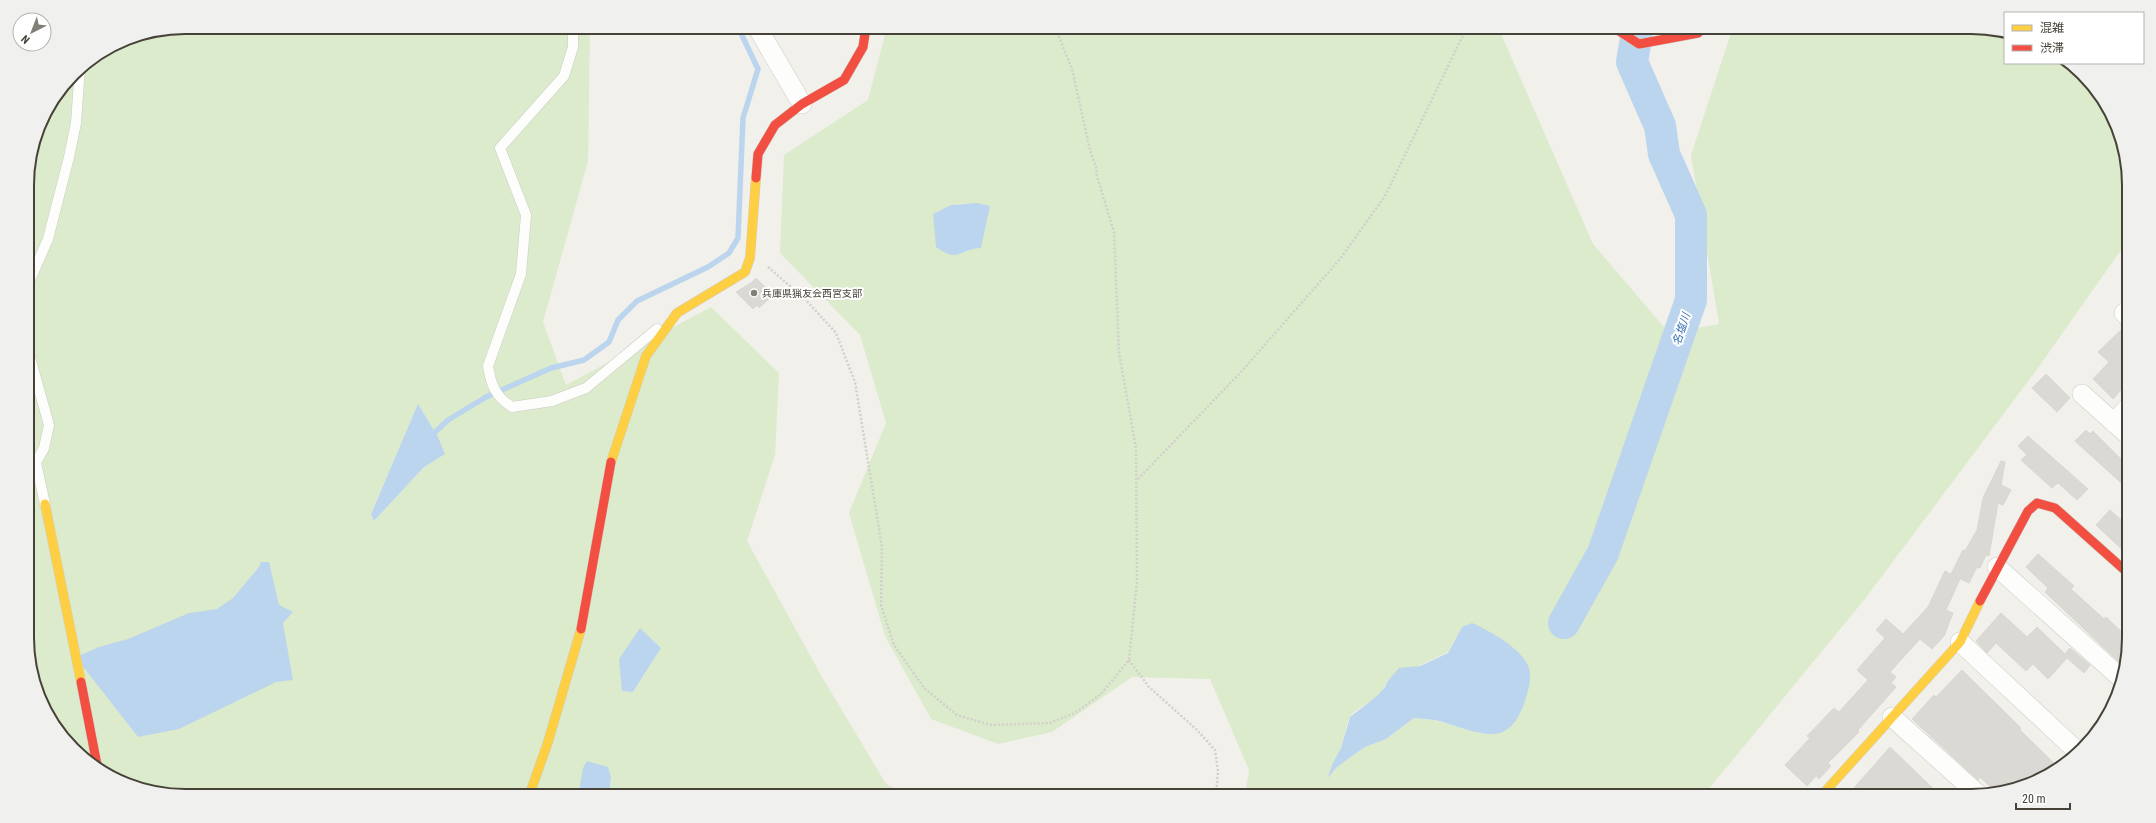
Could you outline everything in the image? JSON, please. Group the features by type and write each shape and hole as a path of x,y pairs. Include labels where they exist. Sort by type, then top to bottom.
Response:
{"street":[{"path":"761,34 802,104"},
{"path":"531,789 548,742 584,619 611,462 646,356 677,313 745,272 750,258 758,154 774,126 802,104 844,80 863,47 865,34"},
{"path":"1624,34 1639,44 1693,34"},
{"path":"2082,394 2122,430"},
{"path":"2114,423 2122,414"},
{"path":"1827,789 1960,642 1997,567 2028,511 2037,503 2054,508 2122,568"},
{"path":"45,504 96,760"},
{"path":"1997,567 2117,675"},
{"path":"1960,642 2074,749"},
{"path":"1892,717 1972,789"}],"lane":[{"path":"573,34 573,47 564,76 500,148 526,215 521,274 488,366 490,381 501,399 512,406 552,401 586,388 615,362 677,313"},
{"path":"34,271 48,240 69,157 76,123 79,77"},
{"path":"34,371 49,425 44,448 34,466"},
{"path":"36,463 45,504"}],"path":[{"path":"750,258 767,266 805,299 836,333 854,382 882,547 880,605 894,645 924,688 957,715 991,725 1050,723 1075,713 1101,694 1129,660 1137,581 1138,479 1136,448 1119,353 1114,232 1090,150 1072,69 1058,34"},
{"path":"1138,479 1240,373 1340,259 1385,196 1464,34"},
{"path":"1129,660 1148,687 1196,729 1215,750 1218,771 1217,789"}],"green space":[{"path":"175,34 590,34 588,161 543,322 566,385 711,307 779,373 775,455 747,541 822,677 886,784 896,789 610,789 611,777 579,786 579,789 165,788 127,778 109,769 85,752 71,738 59,722 45,696 39,677 34,648 34,175 42,136 54,109 71,85 85,71 101,59 127,45 146,39","holes":["418,405 445,454 423,468 374,521 371,513","640,628 661,648 634,691"]},
{"path":"885,34 1501,34 1593,244 1669,333 1719,324 1691,155 1731,34 1981,34 2004,38 2004,64 2062,64 2085,85 2097,101 2111,127 2121,165 2122,249 2038,368 1864,600 1709,789 1246,789 1249,770 1210,679 1132,677 1052,732 998,744 931,719 885,636 849,513 886,423 860,335 780,253 784,155 868,100","holes":["966,203 981,248 971,248 933,214 952,205","1462,627 1485,734 1434,720 1414,718 1386,739 1365,747 1352,756 1336,768 1328,778 1340,751 1350,717 1358,709 1379,694 1387,681 1448,652"]}],"water":[{"path":"977,203 990,206 981,248 954,255 944,252 936,247 933,214 951,205"},
{"path":"418,404 438,437 445,454 423,468 374,521 371,514"},
{"path":"261,562 269,562 279,605 293,612 283,623 293,680 276,682 179,729 138,737 81,664 81,655 99,647 128,639 189,613 217,609 233,598 259,567"},
{"path":"1472,623 1507,643 1523,657 1528,665 1530,682 1528,691 1522,709 1511,726 1500,733 1485,734 1435,720 1414,718 1386,739 1365,747 1352,756 1336,768 1327,779 1341,748 1350,717 1377,696 1399,668 1420,666 1448,653 1462,627"},
{"path":"640,628 661,648 633,692 622,691 619,659"},
{"path":"587,761 608,767 611,777 610,789 579,789 583,768"}],"building":[{"name":"兵庫県猟友会西宮支部","path":"756,278 773,295 759,308 757,305 753,309 736,292 751,283"},
{"path":"2122,329 2122,389 2113,399 2093,379 2109,362 2098,352"},
{"path":"2046,374 2070,398 2057,412 2032,388"},
{"path":"2086,430 2090,434 2093,431 2122,460 2122,484 2075,441"},
{"path":"2028,436 2088,489 2077,500 2058,483 2052,488 2021,460 2027,455 2018,446"},
{"path":"2001,461 2005,462 2001,485 2011,490 2003,505 1998,503 1989,556 1986,555 1980,568 1977,567 1969,583 1951,574 1963,550 1965,551 1977,530 1983,498"},
{"path":"2110,510 2122,521 2122,549 2096,525"},
{"path":"2038,554 2074,586 2071,589 2104,619 2106,617 2122,632 2121,658 2119,662 2045,592 2048,588 2026,567"},
{"path":"1945,571 1960,579 1946,610 1953,613 1944,636 1932,649 1920,639 1890,672 1896,677 1891,683 1896,687 1858,730 1859,732 1828,763 1831,766 1819,779 1816,776 1807,786 1785,765 1810,738 1807,736 1834,708 1839,712 1868,680 1857,670 1885,638 1876,630 1886,619 1903,634 1928,607"},
{"path":"2001,613 2027,637 2037,627 2065,654 2070,648 2090,665 2084,673 2067,658 2048,679 2033,664 2026,671 1996,643 1987,653 1976,641"},
{"path":"1962,670 2055,764 2029,778 1992,788 1980,777 1978,780 1912,719 1934,695 1936,697"},
{"path":"1890,747 1934,789 1853,789"}],"waterway":[{"path":"431,436 448,420 486,397 551,368 584,360 609,342 618,320 637,301 708,267 729,253 738,238 743,118 758,69 741,34"},
{"name":"名塩川","path":"1564,623 1603,553 1691,300 1691,215 1664,154 1660,126 1632,62 1637,34"}],"traffic: slow":[{"path":"611,462 646,356 677,313 745,272 750,258 756,178"},
{"path":"45,504 81,682"},
{"path":"1827,789 1960,642 1980,601"},
{"path":"531,789 548,742 581,629"}],"traffic: jam":[{"path":"756,178 758,154 775,125 802,104 844,80 863,47 865,34"},
{"path":"1624,34 1639,44 1693,34"},
{"path":"581,629 611,462"},
{"path":"1980,601 2028,511 2037,503 2055,508 2122,568"},
{"path":"81,682 96,760"}],"place":[{"name":"兵庫県猟友会西宮支部","path":"754,293"}]}
